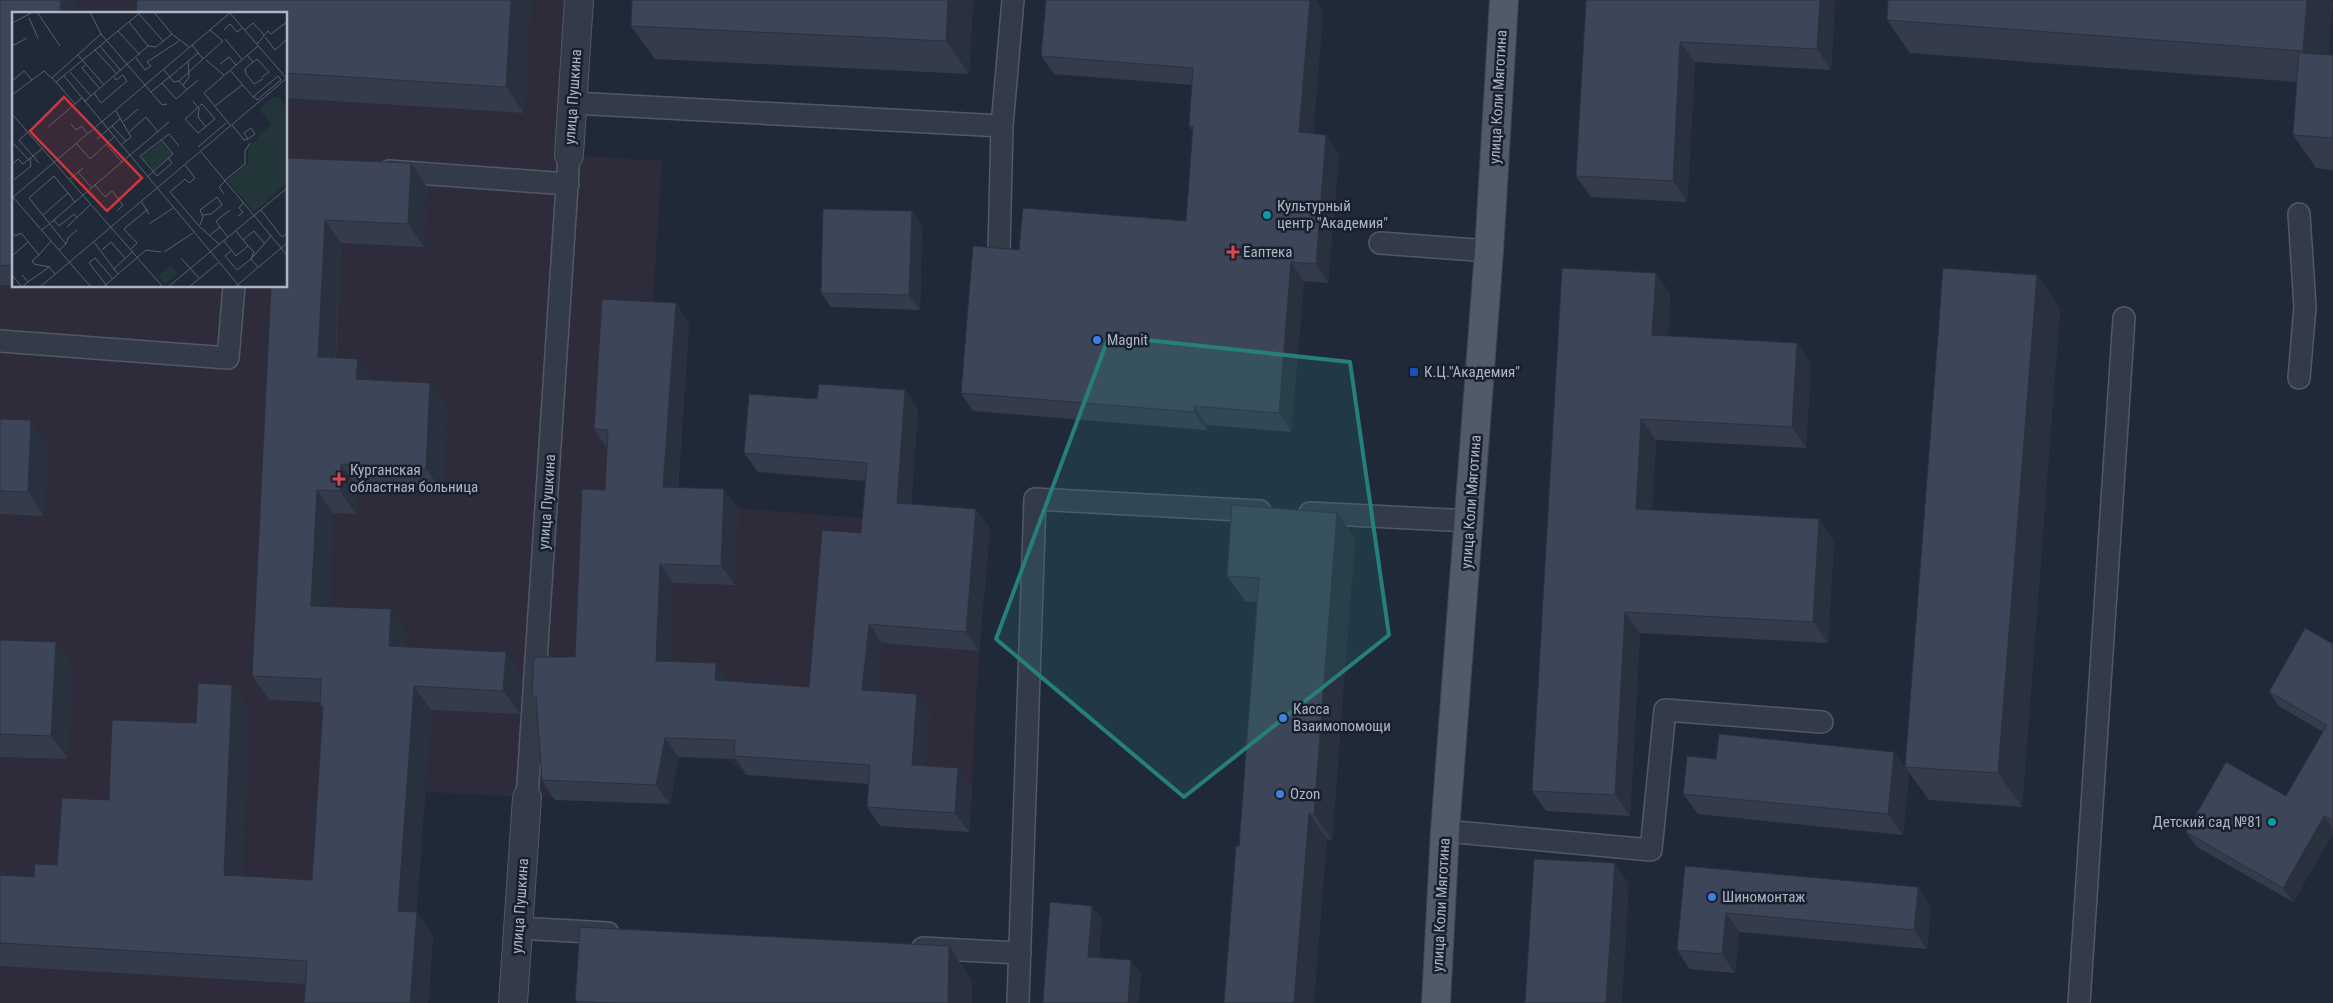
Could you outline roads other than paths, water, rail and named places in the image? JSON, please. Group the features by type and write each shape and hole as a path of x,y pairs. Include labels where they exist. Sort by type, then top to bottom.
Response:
{"main road":[{"name":"улица Коли Мяготина","path":"1436,1003 1445,831 1470,521 1504,0"}],"street":[{"name":"улица Пушкина","path":"569,155 580,0"},
{"name":"улица Пушкина","path":"513,1003 528,798"}],"lane":[{"path":"999,251 1002,126 1013,0"},
{"path":"573,103 1002,126"},
{"name":"улица Пушкина","path":"528,798 569,155"},
{"path":"366,169 568,184"},
{"path":"2299,214 2305,307 2299,378"},
{"path":"1380,243 1489,251"},
{"path":"0,342 228,358 234,288"},
{"path":"2078,1003 2124,318"},
{"path":"1018,1003 1035,499 1470,521"},
{"path":"1445,831 1652,850 1665,710 1822,722"},
{"path":"518,928 628,934"},
{"path":"902,947 1020,953"}],"place":[{"name":"Культурный центр \"Академия\"","path":"1267,215"},
{"name":"Еаптека","path":"1233,252"},
{"name":"Magnit","path":"1097,340"},
{"name":"К.Ц.\"Академия\"","path":"1414,372"},
{"name":"Курганская областная больница","path":"339,479"},
{"name":"Касса Взаимопомощи","path":"1283,718"},
{"name":"Ozon","path":"1280,794"},
{"name":"Детский сад №81","path":"2272,822"},
{"name":"Шиномонтаж","path":"1712,897"}]}
